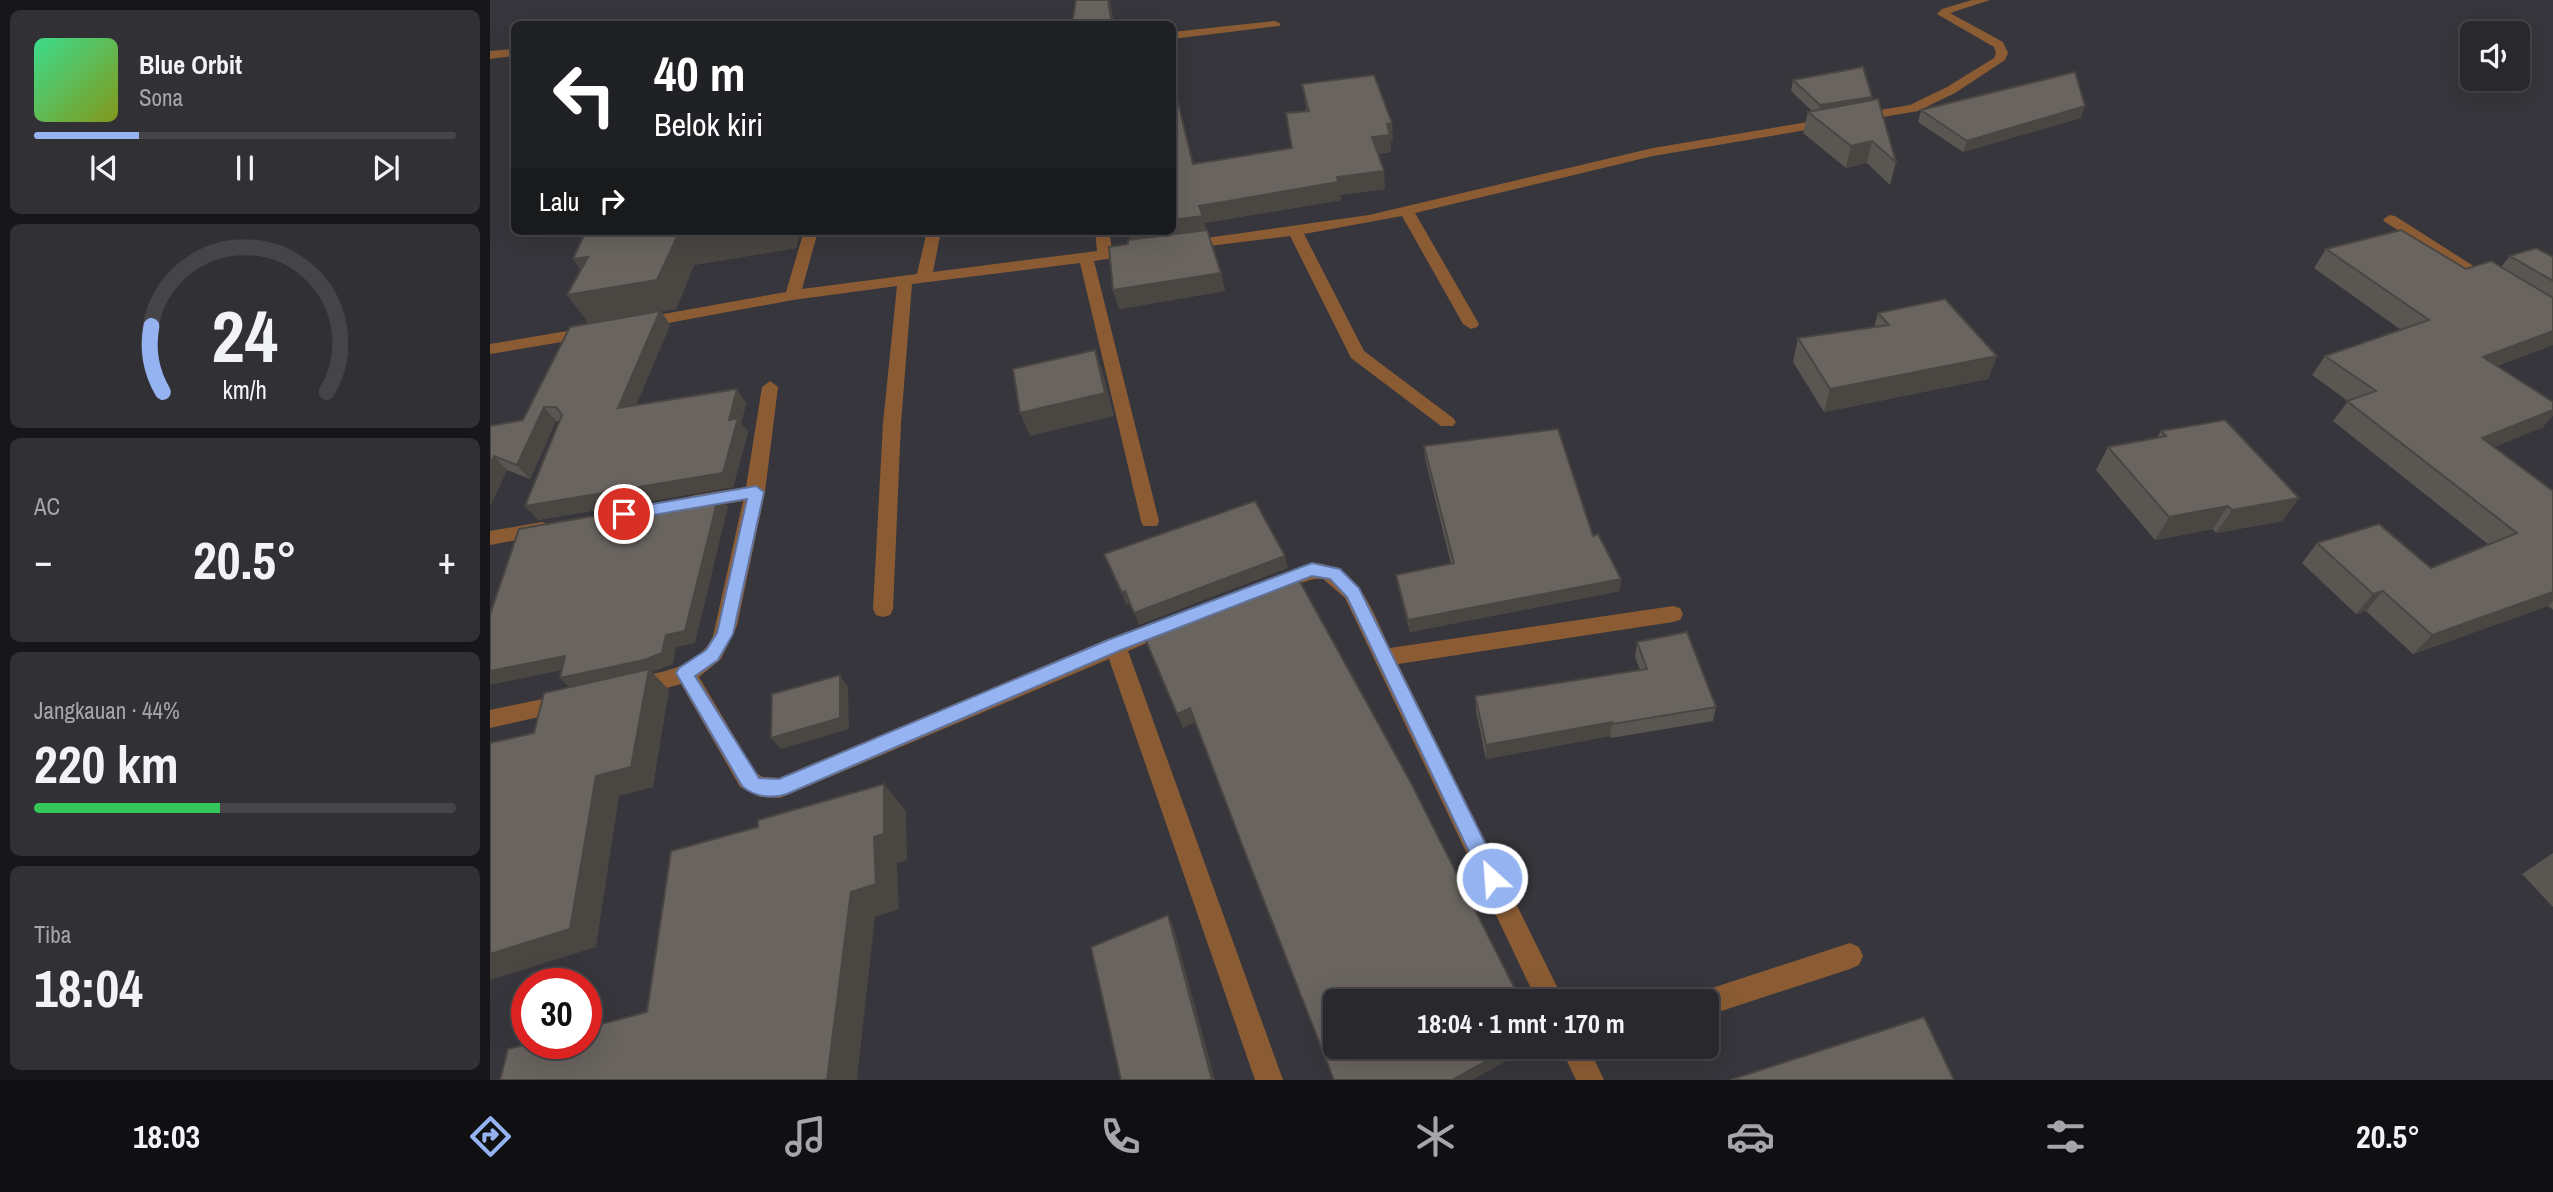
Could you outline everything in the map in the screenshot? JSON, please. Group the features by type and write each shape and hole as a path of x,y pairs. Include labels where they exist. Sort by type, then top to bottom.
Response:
{"street":[{"path":"630,325 793,295 1295,231 1406,210 1599,163 1692,144 1913,108 1951,90 1999,60 2002,53 1998,45 1943,14 1945,11 1984,0"},
{"path":"1176,36 1275,24"},
{"path":"490,55 511,52"},
{"path":"1406,210 1471,324"},
{"path":"2390,219 2507,292"},
{"path":"1295,231 1357,354 1447,422"},
{"path":"793,295 810,235"},
{"path":"924,278 933,235"},
{"path":"1102,235 1105,255"},
{"path":"1086,258 1150,522"},
{"path":"883,609 891,423 905,281"},
{"path":"490,349 602,330"},
{"path":"620,691 685,673 712,655 725,634 756,492 770,387"},
{"path":"677,505 756,492"},
{"path":"519,533 528,510"},
{"path":"490,538 558,526"},
{"path":"1250,593 1312,569 1335,574 1353,593 1545,989"},
{"path":"1385,657 1673,614"},
{"path":"685,673 748,780 760,787 780,788 1115,645 1188,617"},
{"path":"1115,645 1269,1080"},
{"path":"490,719 581,699"},
{"path":"1719,999 1850,956"},
{"path":"1580,1059 1590,1080"}],"building":[{"path":"1076,0 1108,0 1112,21 1072,21"},
{"path":"1863,67 1872,97 1820,105 1793,80"},
{"path":"2075,72 2085,106 1967,141 1921,110"},
{"path":"1374,75 1392,123 1387,124 1390,135 1372,137 1384,171 1337,177 1338,182 1199,206 1203,216 1176,219 1176,94 1193,164 1292,148 1286,113 1309,111 1302,84"},
{"path":"1878,99 1896,162 1872,141 1851,146 1808,112"},
{"path":"1207,230 1221,273 1113,290 1109,247 1128,244 1128,240"},
{"path":"2401,230 2466,269 2491,261 2553,298 2553,331 2483,357 2553,402 2553,410 2482,438 2553,491 2553,592 2432,635 2383,591 2373,594 2317,543 2379,524 2431,568 2517,533 2347,401 2376,391 2325,356 2429,320 2326,249"},
{"path":"584,235 689,235 677,237 657,280 567,295 588,257 573,259"},
{"path":"2536,248 2553,257 2553,281 2510,256"},
{"path":"1945,299 1997,356 1830,389 1798,338 1889,325 1878,313"},
{"path":"660,311 618,408 737,389 729,420 738,418 723,473 525,506 562,415 556,407 544,407 517,465 494,456 490,465 490,426 523,420 570,327"},
{"path":"1095,350 1105,393 1020,413 1013,369"},
{"path":"2225,420 2299,498 2232,510 2228,506 2169,517 2108,447 2166,436 2161,431"},
{"path":"1558,429 1593,536 1598,534 1621,579 1408,620 1396,575 1454,563 1424,446"},
{"path":"719,494 685,631 666,635 662,653 644,660 560,678 565,656 490,671 490,615 519,529"},
{"path":"1255,501 1285,556 1134,613 1104,554"},
{"path":"1294,571 1410,781 1515,989 1323,989 1323,1052 1190,708 1177,714 1141,629"},
{"path":"1687,632 1716,707 1613,724 1612,722 1486,745 1475,696 1647,669 1637,642"},
{"path":"649,669 631,767 596,776 570,929 490,954 490,743 534,733 544,693"},
{"path":"840,675 840,718 771,738 772,694"},
{"path":"884,784 884,834 874,837 876,884 851,892 827,1080 500,1080 508,1049 511,1048 511,1059 602,1059 602,1024 647,1012 671,851 758,827 758,820"},
{"path":"1168,915 1212,1080 1121,1080 1091,947"},
{"path":"1924,1017 1954,1080 1730,1080"},
{"path":"1326,1059 1490,1059 1452,1080 1334,1080"}],"route":[{"path":"624,514 756,492 725,634 712,655 685,673 748,780 768,789 780,788 1115,645 1312,569 1335,574 1353,593 1492,878"}]}
